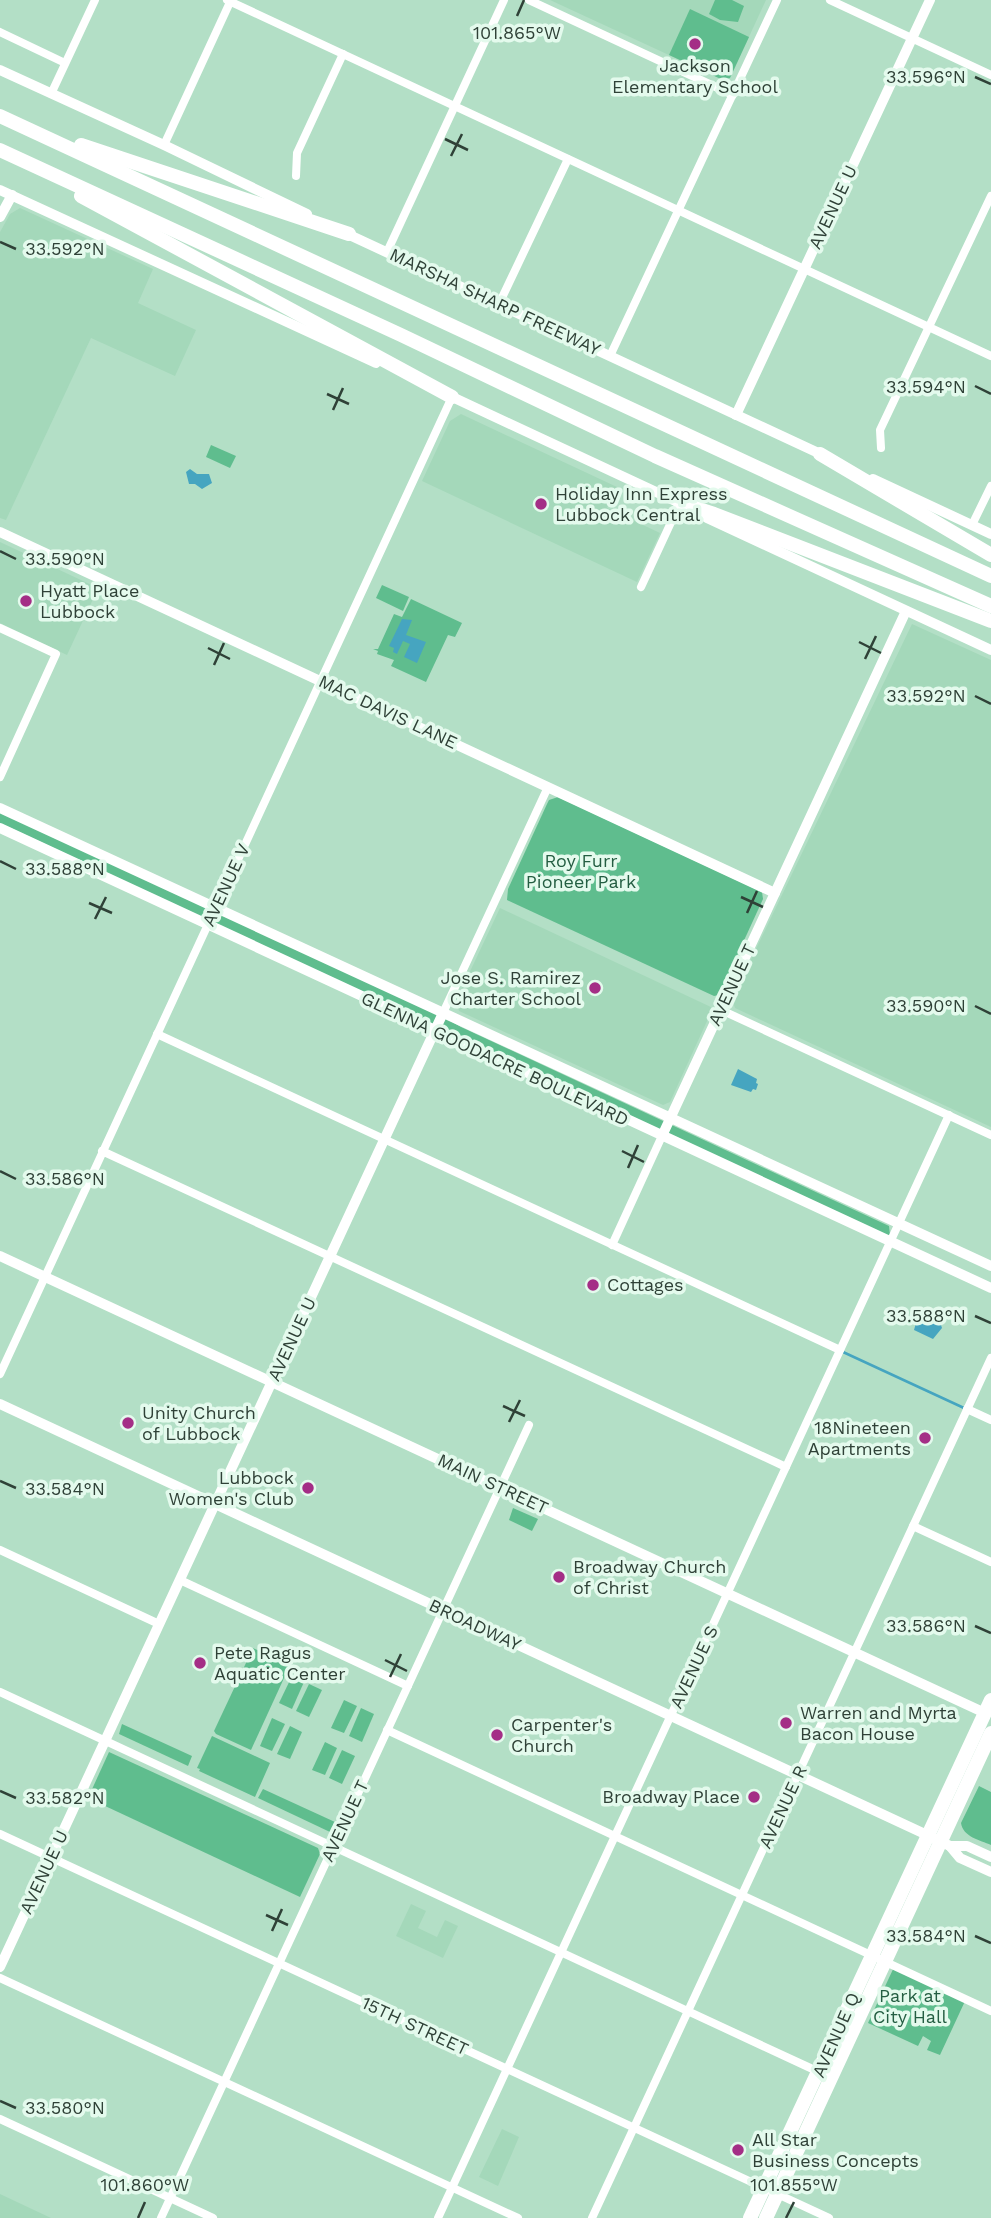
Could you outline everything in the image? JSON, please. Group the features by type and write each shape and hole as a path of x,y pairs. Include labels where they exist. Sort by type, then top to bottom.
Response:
{"highway":[{"path":"6,119 349,234"},
{"path":"6,119 991,576"},
{"path":"0,151 452,397"},
{"path":"0,151 376,323 655,456 991,606"},
{"path":"820,454 991,555"},
{"path":"680,503 991,621"},
{"name":"AVENUE Q","path":"939,1841 988,1706"},
{"name":"AVENUE Q","path":"766,2218 771,2191 819,2072 939,1841 991,1732"},
{"name":"AVENUE Q","path":"750,2218 771,2191 878,1958"}],"street":[{"path":"51,94 95,0"},
{"path":"387,252 504,0"},
{"path":"528,0 733,96"},
{"path":"610,356 778,0"},
{"path":"830,0 991,75"},
{"name":"AVENUE U","path":"736,415 930,0"},
{"path":"164,145 230,1 991,356"},
{"path":"0,32 65,63"},
{"path":"296,176 297,153 343,54"},
{"name":"MARSHA SHARP FREEWAY","path":"0,70 991,534"},
{"path":"499,304 568,159"},
{"path":"0,190 452,397 991,650"},
{"path":"0,217 12,195"},
{"path":"881,448 880,430 991,196"},
{"name":"AVENUE V","path":"0,1374 452,397"},
{"path":"972,525 991,486"},
{"path":"641,587 680,503"},
{"name":"MAC DAVIS LANE","path":"0,533 775,893"},
{"name":"AVENUE T","path":"612,1245 906,611"},
{"path":"0,628 56,654 0,777"},
{"name":"AVENUE U","path":"0,1967 548,787"},
{"name":"GLENNA GOODACRE BOULEVARD","path":"0,808 991,1266"},
{"name":"GLENNA GOODACRE BOULEVARD","path":"0,828 991,1288"},
{"path":"721,1010 991,1135"},
{"path":"157,1034 840,1350"},
{"name":"AVENUE S","path":"438,2218 949,1115"},
{"path":"102,1151 786,1467"},
{"name":"MAIN STREET","path":"0,1256 854,1652 988,1706"},
{"name":"AVENUE R","path":"592,2218 991,1359"},
{"name":"BROADWAY","path":"0,1404 939,1841 960,1858 991,1872"},
{"path":"967,1409 991,1420"},
{"name":"AVENUE T","path":"161,2218 529,1424"},
{"path":"913,1526 991,1562"},
{"path":"0,1550 159,1624"},
{"path":"180,1580 408,1686"},
{"path":"0,1692 819,2072"},
{"path":"387,1730 991,2011"},
{"name":"15TH STREET","path":"0,1834 829,2218"},
{"name":"BROADWAY","path":"939,1841 967,1846 991,1857"},
{"path":"0,1978 518,2218"},
{"path":"0,2119 213,2218"}],"shaded area":[{"name":"Jackson Elementary School","path":"550,0 766,0 730,78 723,80"},
{"path":"20,208 153,269 138,303 196,330 175,376 91,338 6,520 0,518 0,232 10,214"},
{"path":"461,414 617,487 607,508 660,533 637,582 422,481 450,421"},
{"path":"0,542 100,589 67,655 0,623"},
{"path":"912,624 991,660 991,1127 735,1008 732,999"},
{"path":"500,908 713,1008 670,1102 663,1105 459,1011 456,1001"},
{"path":"411,1904 426,1911 418,1928 437,1937 445,1920 458,1926 443,1958 396,1936"},
{"path":"502,2129 519,2137 498,2186 479,2177"},
{"path":"0,2194 51,2218 0,2218"}],"green space":[{"path":"715,0 732,0 744,6 738,22 720,20 709,14"},
{"path":"690,9 749,37 730,78 723,80 669,55"},
{"path":"211,445 236,456 230,468 206,457"},
{"path":"382,585 409,597 403,611 376,598"},
{"path":"411,599 462,623 455,637 448,635 426,682 391,666 394,660 377,654 378,651 373,649 378,649 394,614 402,617"},
{"name":"Roy Furr Pioneer Park","path":"558,797 762,892 763,899 719,995 714,996 507,900 508,889 547,804 549,800"},
{"path":"0,810 426,1007 461,1027 889,1226 890,1235 886,1237 0,823"},
{"path":"513,1508 538,1519 532,1531 509,1520"},
{"path":"253,1648 290,1665 251,1750 214,1731"},
{"path":"292,1676 304,1682 292,1709 279,1703"},
{"path":"309,1684 322,1690 309,1717 296,1711"},
{"path":"344,1700 357,1706 344,1733 331,1728"},
{"path":"361,1708 374,1714 362,1742 349,1736"},
{"path":"272,1718 285,1724 272,1751 260,1746"},
{"path":"122,1724 192,1756 188,1766 119,1734"},
{"path":"290,1726 302,1732 290,1759 277,1754"},
{"path":"212,1736 270,1763 255,1797 199,1771 197,1768"},
{"path":"325,1742 337,1748 325,1775 312,1770"},
{"path":"342,1750 355,1756 342,1784 329,1778"},
{"path":"109,1752 318,1848 320,1854 300,1897 88,1798"},
{"path":"979,1786 991,1792 991,1845 968,1835 962,1828 961,1823"},
{"path":"263,1789 335,1822 330,1832 258,1798"},
{"name":"Park at City Hall","path":"895,1965 966,1999 940,2055 927,2050 931,2041 923,2036 918,2046 868,2023"}],"water":[{"path":"190,469 197,474 209,474 212,483 202,489 195,484 189,484 186,472"},
{"path":"402,619 412,620 406,635 426,642 417,663 404,657 410,644 403,641 397,654 393,652 394,648 389,646"},
{"path":"738,1069 757,1079 756,1090 751,1092 731,1085"},
{"path":"921,1310 935,1314 945,1322 933,1339 914,1330"}],"waterway":[{"path":"843,1352 964,1408"}],"place":[{"name":"Jackson Elementary School","path":"695,44"},
{"name":"Holiday Inn Express Lubbock Central","path":"541,504"},
{"name":"Hyatt Place Lubbock","path":"26,601"},
{"name":"Jose S. Ramirez Charter School","path":"595,988"},
{"name":"Cottages","path":"593,1285"},
{"name":"Unity Church of Lubbock","path":"128,1423"},
{"name":"18Nineteen Apartments","path":"925,1438"},
{"name":"Lubbock Women's Club","path":"308,1488"},
{"name":"Broadway Church of Christ","path":"559,1577"},
{"name":"Pete Ragus Aquatic Center","path":"200,1663"},
{"name":"Warren and Myrta Bacon House","path":"786,1723"},
{"name":"Carpenter's Church","path":"497,1735"},
{"name":"Broadway Place","path":"754,1797"},
{"name":"All Star Business Concepts","path":"738,2150"}]}
